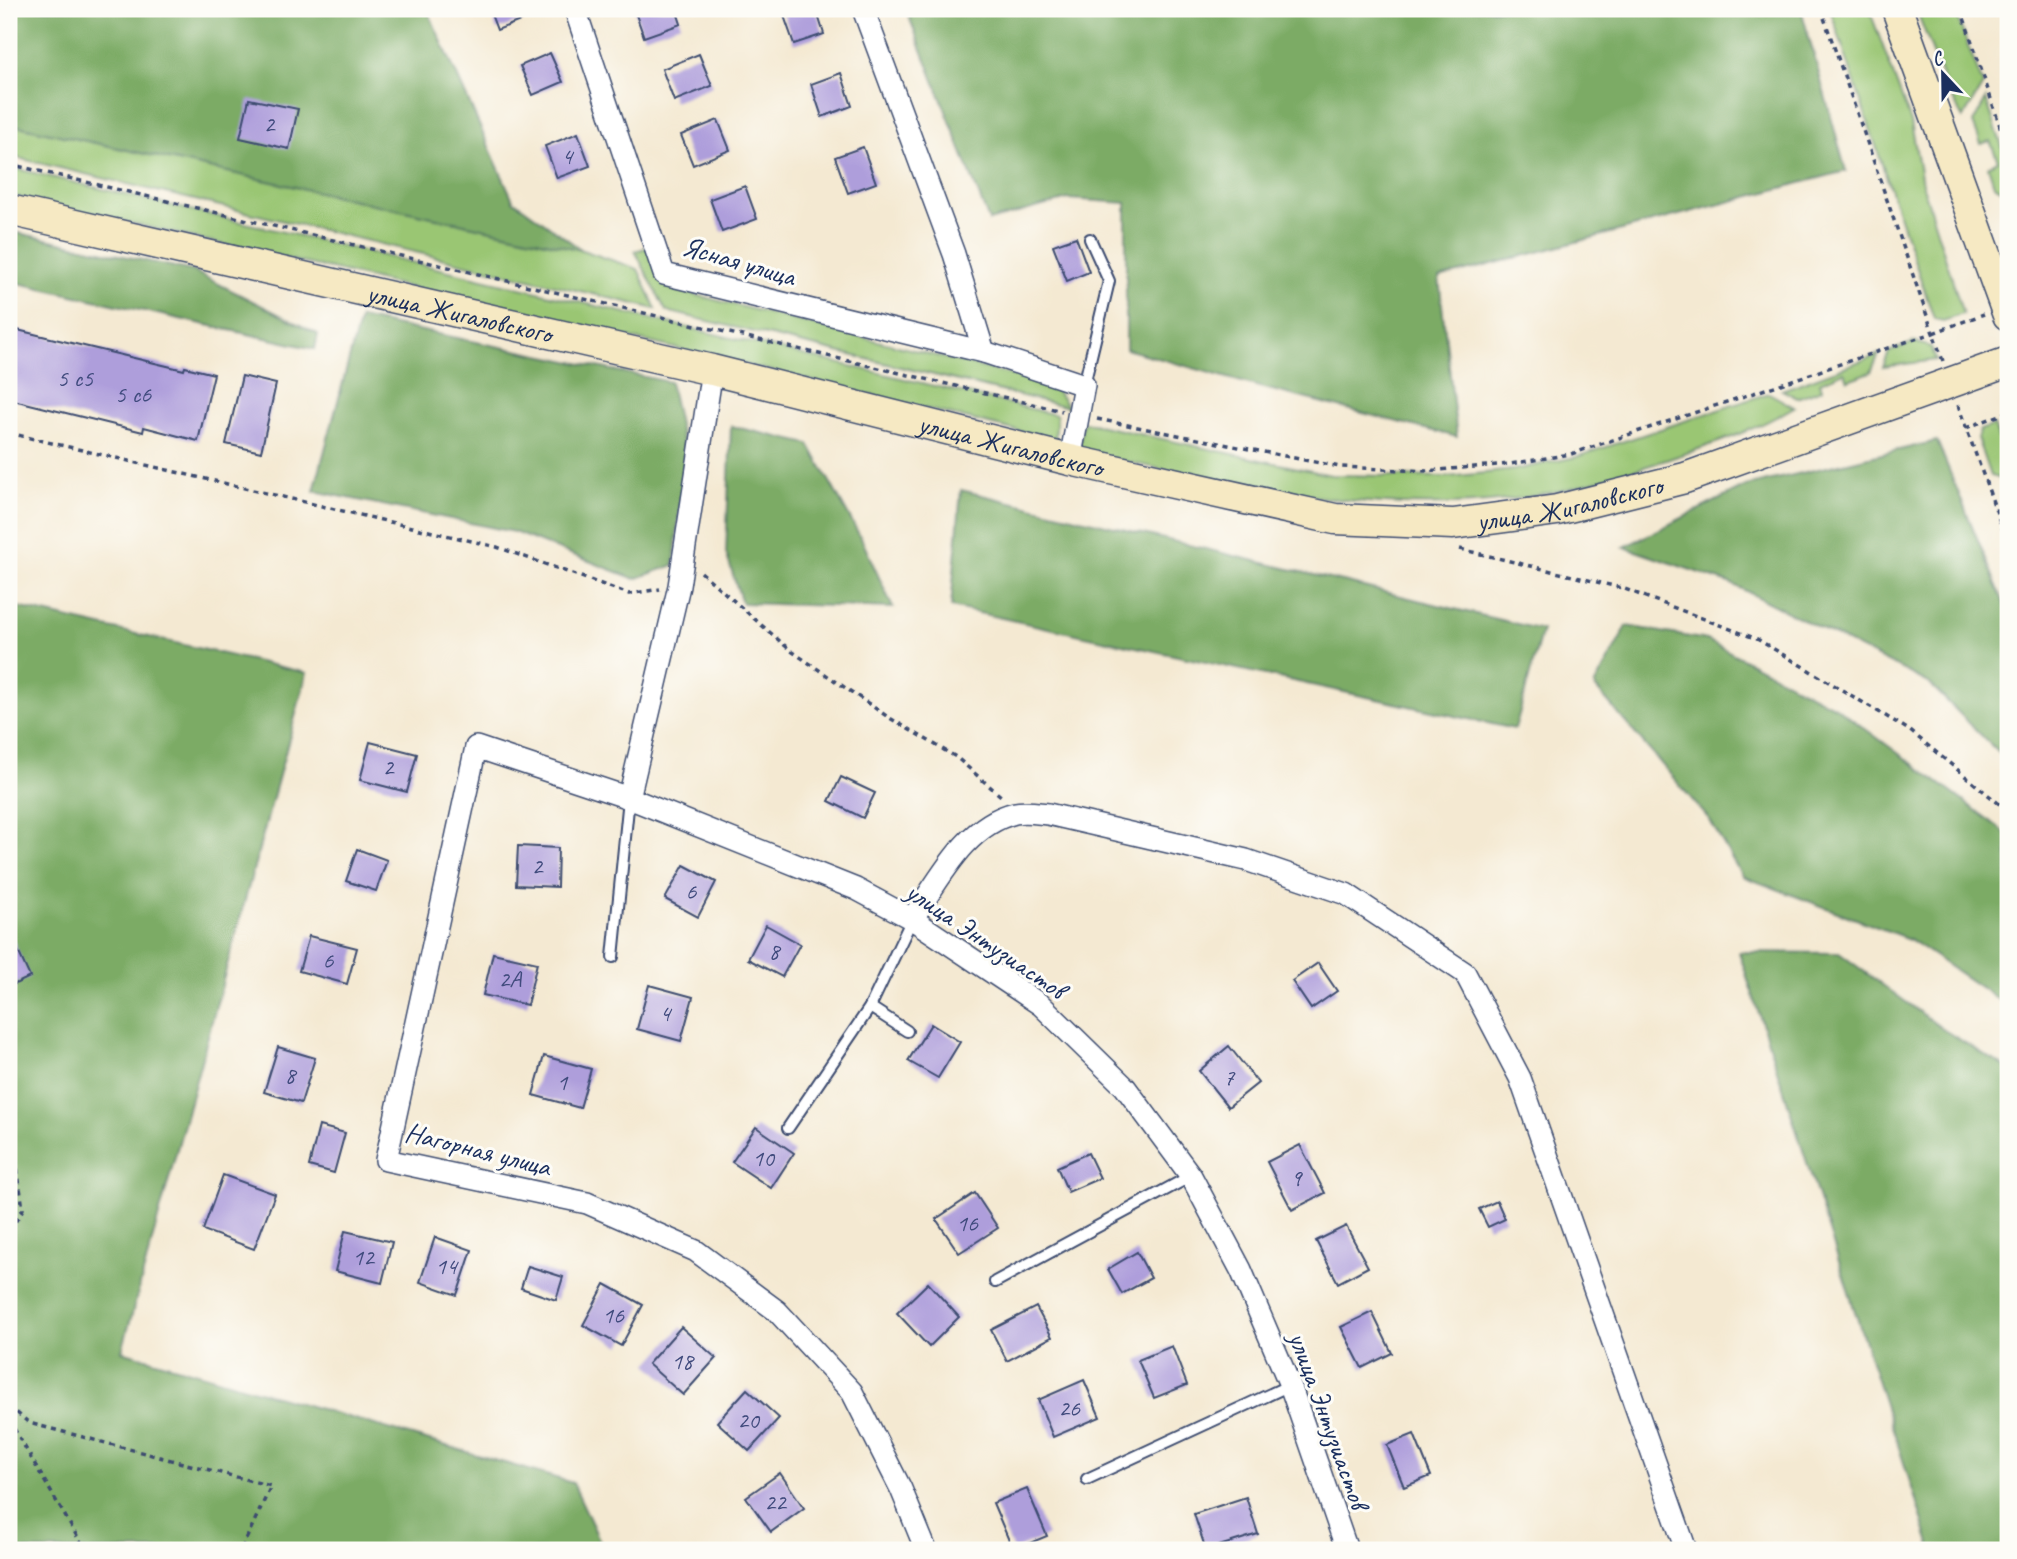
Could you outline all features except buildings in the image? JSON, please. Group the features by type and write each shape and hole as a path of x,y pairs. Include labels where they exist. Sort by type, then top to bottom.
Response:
{"main road":[{"path":"1897,9 2007,310"},
{"name":"улица Жигаловского","path":"9,210 712,370 1070,460 1335,519 1453,524 1557,510 1685,478 2008,362"}],"street":[{"name":"Ясная улица","path":"575,9 664,274 984,352 1084,385"},
{"path":"863,9 954,254 984,352"},
{"path":"629,798 679,586 712,370"},
{"path":"1070,460 1084,385"},
{"name":"Нагорная улица","path":"629,798 476,747 386,1160 587,1203 696,1251 777,1311 852,1392 901,1489 926,1550"},
{"name":"улица Энтузиастов","path":"629,798 856,889 912,919 1041,1006 1125,1087 1191,1176 1241,1270 1290,1385 1347,1550"},
{"path":"912,919 964,845 986,826 1016,813 1048,814 1246,860 1346,894 1465,974 1520,1077 1686,1550"}],"lane":[{"path":"1084,385 1109,281 1090,239"},
{"path":"613,957 629,798"},
{"path":"788,1129 870,1007 912,919"},
{"path":"870,1007 907,1031"},
{"path":"995,1282 1191,1176"},
{"path":"1087,1479 1290,1385"}],"path":[{"path":"1961,9 2008,150"},
{"path":"2007,310 1933,333 2008,544"},
{"path":"1966,428 2008,412"},
{"path":"9,433 497,547 629,594 679,586"},
{"path":"1453,547 1622,588 1757,639 1909,730 2008,811"},
{"path":"683,556 790,650 888,717 956,757 989,784 1016,813"},
{"path":"9,1130 13,1138 23,1209 9,1231"},
{"path":"9,1406 29,1423 271,1486 241,1550"},
{"path":"9,1420 85,1550"}],"green space":[{"path":"9,9 427,9 513,200 582,250 9,124"},
{"path":"906,9 1801,9 1846,171 1439,278 1457,437 1256,386 1126,349 1126,203 1068,199 989,221"},
{"path":"1830,9 1869,9 1911,122 1922,183 1963,314 1943,321 1934,319"},
{"path":"1916,9 1954,9 1983,85 1963,118 1947,89"},
{"path":"1986,99 2008,164 2008,193 1994,185 1988,166 1998,161 1990,141 1981,144 1973,123"},
{"path":"9,124 582,250 638,269 656,309 9,156"},
{"path":"9,167 1057,415 1055,440 722,359 9,195"},
{"path":"9,231 193,271 318,334 315,349 9,281"},
{"path":"649,247 660,278 672,289 1052,385 1068,407 666,311 635,251"},
{"path":"360,318 670,382 685,453 674,565 635,579 514,532 314,491"},
{"path":"1914,342 1931,347 1936,360 1883,367 1889,352"},
{"path":"1879,354 1871,372 1848,380 1844,372 1820,382 1822,389 1797,398 1782,390"},
{"path":"1769,393 1794,407 1744,432 1657,463 1564,490 1507,500 1401,504 1295,494 1086,453 1079,446 1083,422 1331,475 1448,477 1514,470 1576,457"},
{"path":"1994,425 2008,468 2008,481 1990,476 1977,438 1980,430"},
{"path":"731,426 809,444 861,538 893,608 742,603 726,553"},
{"path":"1937,441 2008,613 2008,762 1929,683 1732,584 1624,547 1746,486"},
{"path":"961,490 1542,630 1515,729 951,607"},
{"path":"9,605 307,673 122,1351 573,1483 604,1550 9,1550"},
{"path":"1627,626 1707,640 1837,708 2001,829 2008,837 2008,1006 1909,939 1742,876 1709,819 1594,686"},
{"path":"1739,952 1839,953 1944,1030 2008,1069 2008,1550 1932,1550"}]}
